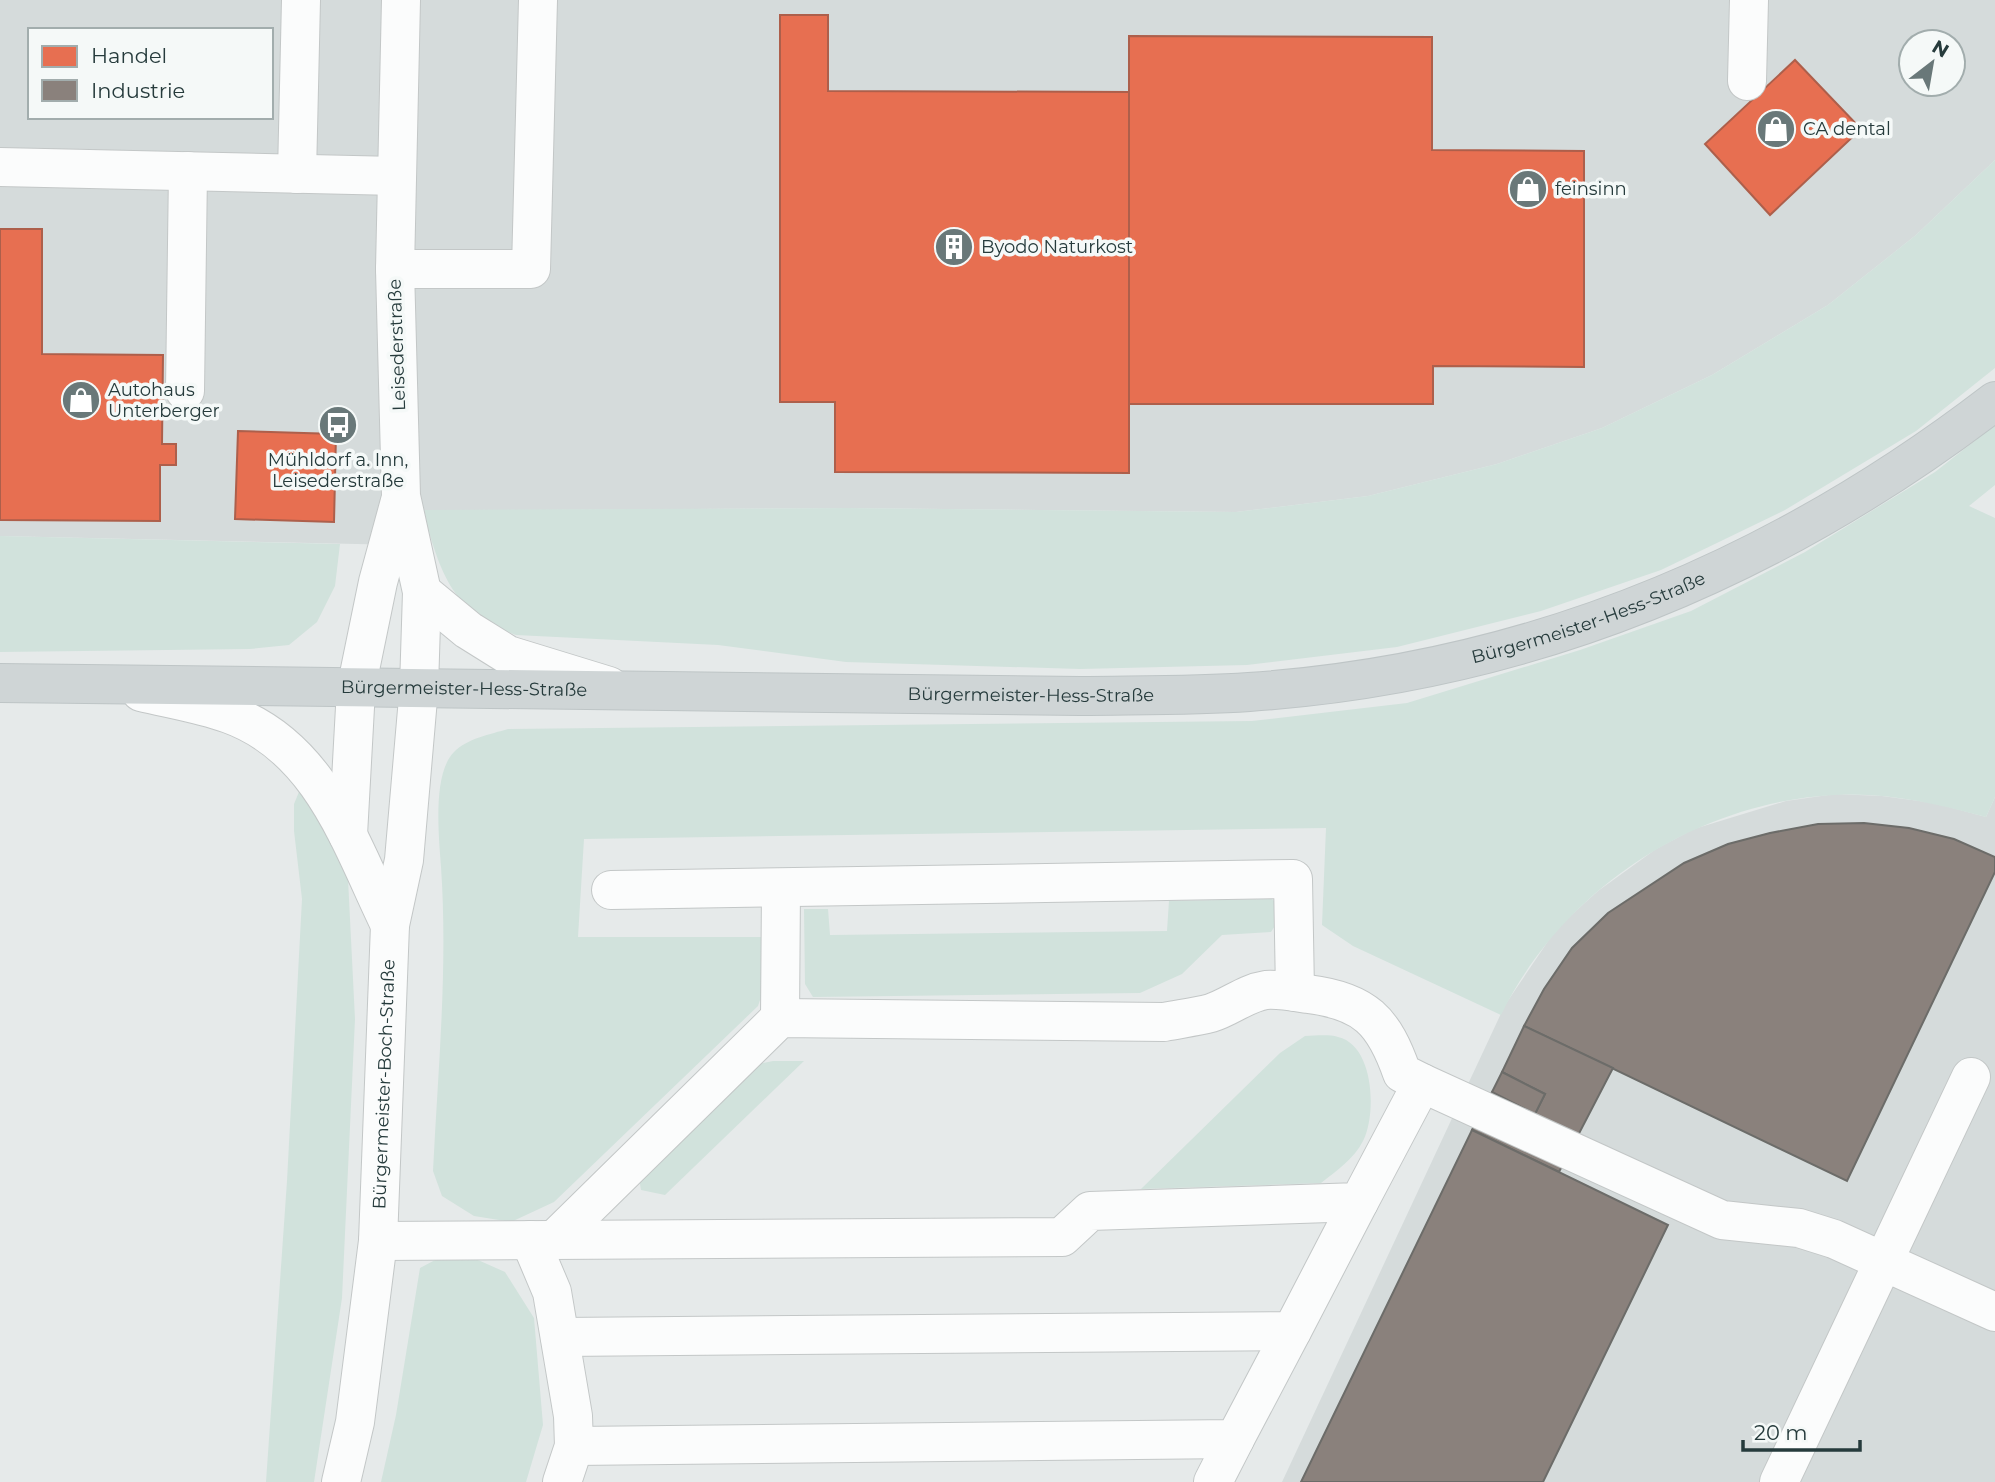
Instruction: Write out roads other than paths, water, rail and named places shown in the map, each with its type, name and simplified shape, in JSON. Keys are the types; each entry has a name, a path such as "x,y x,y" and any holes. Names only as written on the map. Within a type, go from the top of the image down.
{"main road":[{"name":"Bürgermeister-Hess-Straße","path":"0,683 846,695 1174,695 1249,692 1329,683 1460,659 1549,637 1698,582 1766,550 1908,465 1995,401"}],"street":[{"path":"297,174 301,0"},
{"name":"Leisederstraße","path":"401,0 395,269 401,496 422,592 419,687"},
{"path":"395,269 531,269 538,0"},
{"path":"1747,81 1749,0"},
{"path":"0,167 397,176"},
{"path":"185,391 188,171"},
{"path":"348,837 356,689 377,582 401,496"},
{"path":"422,592 468,630 508,655 624,691"},
{"path":"114,685 230,714 277,739 302,762 326,794 390,925"},
{"name":"Bürgermeister-Boch-Straße","path":"341,1482 355,1422 378,1241 390,925 404,860 419,687"},
{"path":"611,890 1293,879 1295,992"},
{"path":"780,1018 781,888"},
{"path":"542,1240 780,1018 1164,1022 1212,1013 1266,990 1336,997 1362,1010 1380,1023 1392,1044 1402,1073 1722,1220 1799,1227 1885,1261 1995,1312"},
{"path":"1779,1482 1971,1077"},
{"path":"1213,1482 1422,1083"},
{"path":"378,1241 1062,1237 1090,1211 1359,1202"},
{"path":"542,1240 573,1416 574,1446 562,1482"},
{"path":"560,1337 1292,1331"},
{"path":"574,1446 1235,1439"}],"place":[{"name":"CA dental","path":"1776,129"},
{"name":"feinsinn","path":"1528,189"},
{"name":"Byodo Naturkost","path":"954,247"},
{"name":"Autohaus Unterberger","path":"81,400"},
{"name":"Mühldorf a. Inn, Leisederstraße","path":"338,425"}]}
